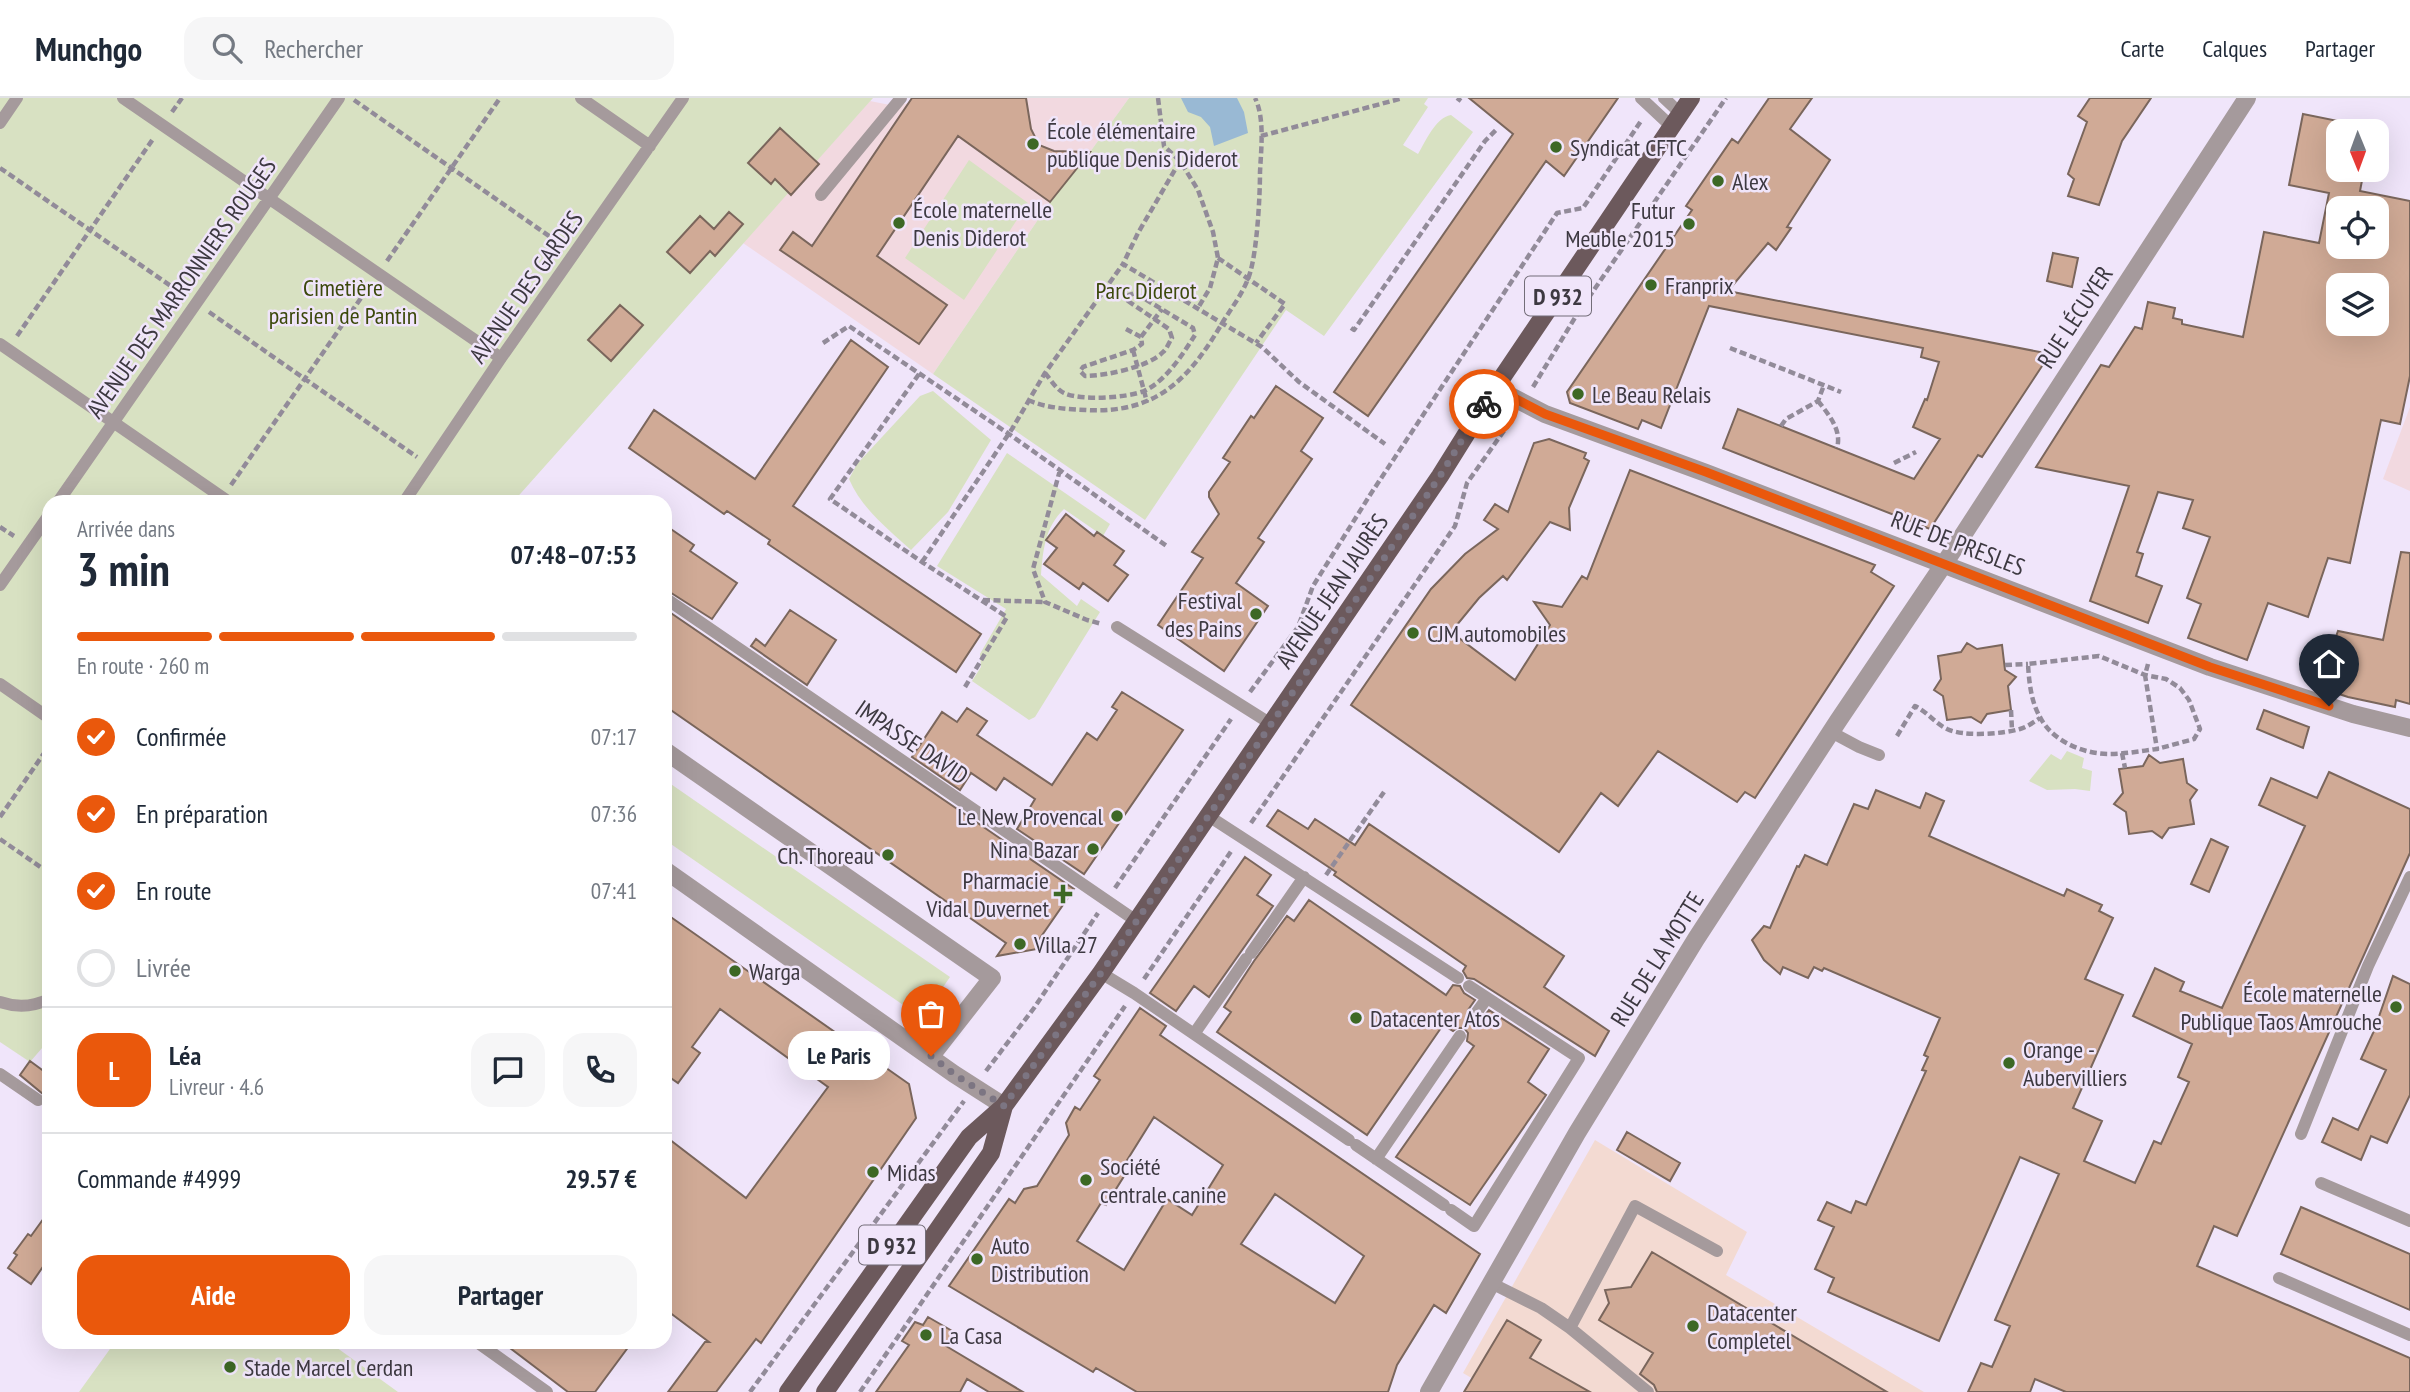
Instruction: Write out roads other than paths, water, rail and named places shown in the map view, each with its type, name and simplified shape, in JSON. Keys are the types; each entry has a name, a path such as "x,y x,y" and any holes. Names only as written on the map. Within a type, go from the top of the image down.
{"main road":[{"name":"AVENUE JEAN JAURÈS","path":"788,1392 969,1137 1004,1106 1101,973 1440,476 1495,388 1691,98"},
{"name":"AVENUE JEAN JAURÈS","path":"825,1392 991,1153 1004,1106"}],"street":[{"name":"RUE LÉCUYER","path":"1944,563 2247,98"},
{"name":"RUE DE PRESLES","path":"1495,388 1545,414 1706,472 2210,667 2353,714 2410,728"},
{"name":"RUE DE LA MOTTE","path":"1431,1391 1577,1133 1654,1007 1831,732 1944,563"},
{"path":"672,756 992,978 931,1056"},
{"path":"672,875 1004,1106"}],"lane":[{"path":"0,123 18,98"},
{"path":"123,98 501,358"},
{"name":"AVENUE DES MARRONNIERS ROUGES","path":"63,495 339,98"},
{"path":"581,98 650,146"},
{"name":"AVENUE DES GARDES","path":"409,495 683,98"},
{"path":"1664,98 1677,120"},
{"path":"821,195 898,102"},
{"path":"1645,102 1677,120"},
{"path":"4,347 219,495"},
{"path":"0,585 42,525"},
{"name":"IMPASSE DAVID","path":"672,603 1135,920"},
{"path":"1117,627 1271,724"},
{"path":"0,684 42,713"},
{"path":"1831,732 1879,755"},
{"path":"1101,973 1474,1226 1578,1058 1208,816"},
{"path":"1194,1034 1304,877"},
{"path":"2301,1134 2368,966 2410,877"},
{"path":"1477,1012 1487,998"},
{"path":"0,1002 26,1006 42,1001"},
{"path":"1376,1158 1460,1036"},
{"path":"0,1074 38,1100"},
{"path":"2321,1183 2410,1221"},
{"path":"1570,1328 1635,1206 1717,1251"},
{"path":"2279,1278 2410,1335"},
{"path":"1491,1283 1541,1308 1570,1328 1648,1392"},
{"path":"487,1349 547,1392"}],"water":[{"path":"1181,98 1237,98 1244,112 1248,133 1214,146 1210,127 1201,117 1188,112"}],"place":[{"name":"École élémentaire publique Denis Diderot","path":"1033,144"},
{"name":"Syndicat CFTC","path":"1556,147"},
{"name":"Alex","path":"1718,181"},
{"name":"École maternelle Denis Diderot","path":"899,223"},
{"name":"Futur Meuble 2015","path":"1689,224"},
{"name":"Franprix","path":"1651,285"},
{"name":"Le Beau Relais","path":"1578,394"},
{"name":"Festival des Pains","path":"1256,614"},
{"name":"CJM automobiles","path":"1413,633"},
{"name":"Le New Provencal","path":"1117,816"},
{"name":"Nina Bazar","path":"1093,849"},
{"name":"Ch. Thoreau","path":"888,855"},
{"name":"Pharmacie Vidal Duvernet","path":"1063,894"},
{"name":"Villa 27","path":"1020,944"},
{"name":"Warga","path":"735,971"},
{"name":"École maternelle Publique Taos Amrouche","path":"2396,1007"},
{"name":"Datacenter Atos","path":"1356,1018"},
{"name":"Le Paris","path":"931,1056"},
{"name":"Orange - Aubervilliers","path":"2009,1063"},
{"name":"Midas","path":"873,1172"},
{"name":"Société centrale canine","path":"1086,1180"},
{"name":"Auto Distribution","path":"977,1259"},
{"name":"Datacenter Completel","path":"1693,1326"},
{"name":"La Casa","path":"926,1335"},
{"name":"Stade Marcel Cerdan","path":"230,1367"}],"park label":[{"name":"Parc Diderot","path":"1146,290"},
{"name":"Cimetière parisien de Pantin","path":"343,301"}]}
